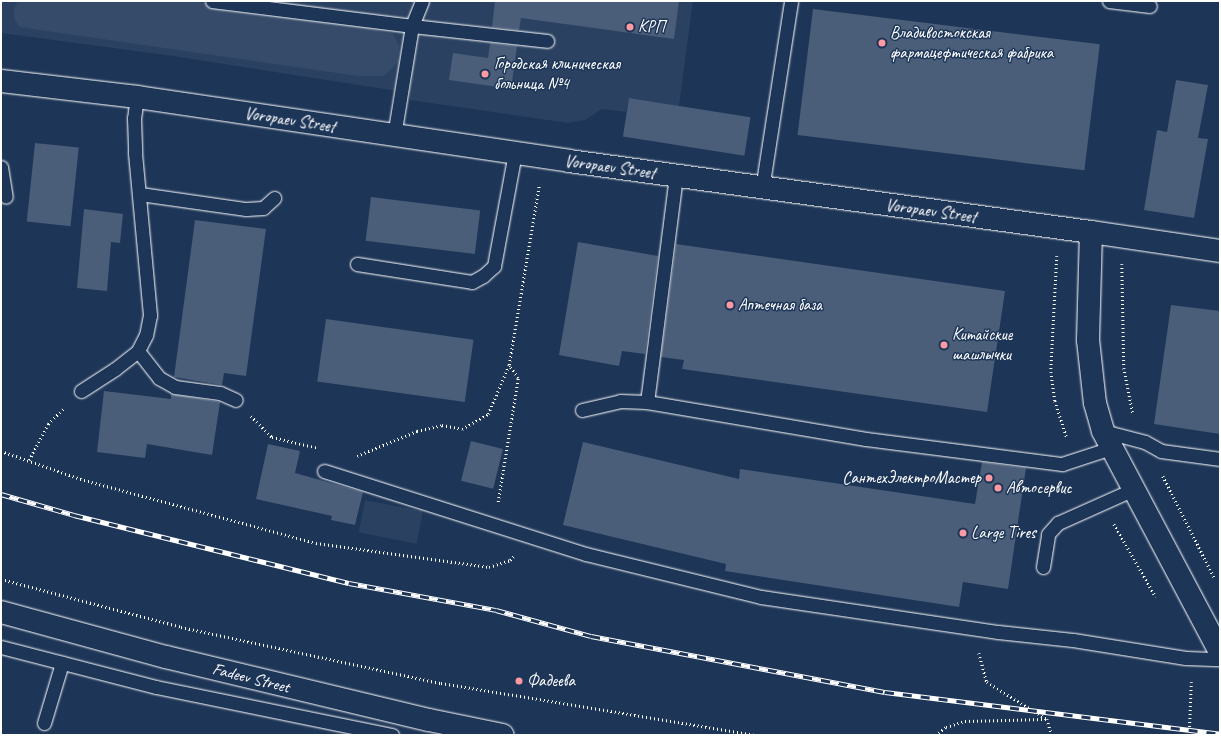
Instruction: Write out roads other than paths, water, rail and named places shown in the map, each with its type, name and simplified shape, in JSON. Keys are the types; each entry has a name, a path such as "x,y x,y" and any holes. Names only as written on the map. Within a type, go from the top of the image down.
{"main road":[{"name":"Voropaev Street","path":"1,81 138,97 394,136 1220,251"},
{"path":"1091,232 1088,340 1095,403 1107,440 1220,652"},
{"name":"Fadeev Street","path":"1,612 166,657 429,720 502,735"}],"lane":[{"path":"212,1 548,41"},
{"path":"394,136 412,26 422,1"},
{"path":"762,188 791,1"},
{"path":"1109,1 1150,6"},
{"path":"81,391 115,369 138,351 146,335 150,315 134,118 138,97"},
{"path":"357,264 472,282 483,276 494,266 515,153"},
{"path":"1,167 6,197"},
{"path":"647,402 676,176"},
{"path":"140,194 246,209 263,208 274,198"},
{"path":"138,351 159,378 175,386 220,393 236,400"},
{"path":"582,410 620,401 647,402 866,439 1062,464 1107,440 1145,442 1161,451 1220,458"},
{"path":"324,471 586,554 761,597 984,629 1073,640 1186,658 1220,659"},
{"path":"1043,567 1048,534 1058,523 1134,489"},
{"path":"1,647 156,687 392,735"},
{"path":"44,723 62,663"}],"railway":[{"path":"1,494 74,515 349,583 496,610 591,636 885,692 1220,734"}],"place":[{"name":"КРП","path":"630,27"},
{"name":"Владивостокская фармацефтическая фабрика","path":"882,43"},
{"name":"Городская клиническая больница №4","path":"485,74"},
{"name":"Аптечная база","path":"730,305"},
{"name":"Китайские шашлычки","path":"944,345"},
{"name":"СантехЭлектроМастер","path":"989,478"},
{"name":"Автосервис","path":"998,488"},
{"name":"Large Tires","path":"963,533"},
{"name":"Фадеева","path":"519,681"}]}
